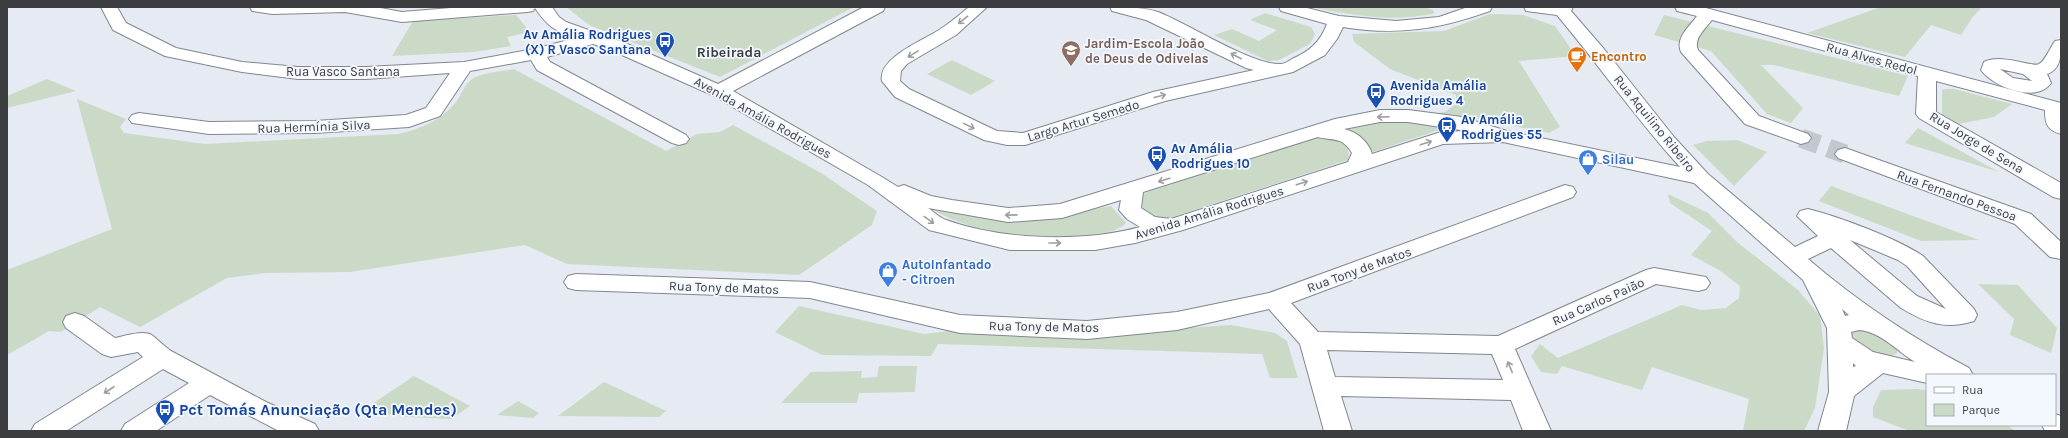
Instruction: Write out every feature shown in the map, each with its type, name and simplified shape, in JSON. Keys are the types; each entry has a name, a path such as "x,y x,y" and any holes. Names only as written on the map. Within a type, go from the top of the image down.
{"street":[{"name":"Rua Vasco Santana","path":"109,7 119,26 171,52 242,67 298,73 366,73 464,67 536,54 594,38"},
{"path":"258,7 272,9 345,7 402,17 527,7"},
{"name":"Avenida Amália Rodrigues","path":"543,7 553,21 560,26 670,68 719,90 875,181 937,226 1010,243 1095,243 1134,236 1175,226 1441,138 1504,136"},
{"path":"719,90 877,7"},
{"name":"Largo Artur Semedo","path":"979,7 946,33 900,62 892,70 890,79 894,86 902,93 977,130 1001,138 1025,139 1160,96 1287,68 1305,61 1322,50 1331,38 1337,21"},
{"name":"Largo Artur Semedo","path":"1118,7 1152,16 1252,64 1265,68 1287,68"},
{"path":"1287,7 1337,21 1374,25 1411,25 1431,23 1484,7"},
{"path":"1532,7 1545,11 1563,8"},
{"name":"Rua Alves Redol","path":"1684,7 2057,108"},
{"name":"Rua Aquilino Ribeiro","path":"1563,8 1667,141 1701,178 1812,275 1882,327 1894,334 1904,343 1958,374"},
{"path":"1708,14 1688,40 1687,45 1690,52 1752,120 1801,138"},
{"path":"2033,72 2046,68 2061,46"},
{"path":"536,54 543,66 679,139"},
{"name":"Rua Hermínia Silva","path":"139,120 208,128 315,127 409,121 433,112 464,67"},
{"name":"Rua Jorge de Sena","path":"1927,73 1926,114 2061,192"},
{"path":"2057,108 2054,124 2061,128"},
{"name":"Avenida Amália Rodrigues","path":"875,181 925,201 952,207 1008,215 1062,211 1133,190 1312,132 1354,120 1380,116 1408,116 1462,123 1504,136 1701,178"},
{"path":"1312,132 1339,133 1351,138 1358,144 1362,153 1356,166"},
{"name":"Rua Fernando Pessoa","path":"1845,154 2023,219 2058,252"},
{"path":"1133,190 1130,210 1142,220 1156,225 1175,226"},
{"name":"Rua Tony de Matos","path":"576,282 810,290 960,324 1087,330 1177,321 1274,300 1565,192"},
{"path":"1808,216 1859,235 1906,255 1915,261 1965,315 1957,318 1942,316 1920,308 1909,302 1834,238 1808,216"},
{"path":"1792,257 1834,238"},
{"name":"Rua Aquilino Ribeiro","path":"1812,275 1839,332 1842,392 1832,431"},
{"name":"Rua Carlos Paião","path":"1312,342 1501,345 1564,315 1654,276 1698,283"},
{"path":"1274,300 1312,342 1338,431"},
{"path":"1882,327 1855,321 1845,323 1839,332 1843,344 1852,352 1885,364 1928,374"},
{"path":"75,322 111,348 144,342 149,350 152,363"},
{"path":"1842,392 1861,374 1885,364 1902,363 1908,358 1909,351 1904,343"},
{"path":"1501,345 1536,431"},
{"path":"152,363 209,383 257,409 305,431"},
{"path":"45,431 152,363"},
{"path":"135,431 209,383"},
{"path":"1325,386 1520,390"}],"green space":[{"path":"566,7 854,7 720,77 589,25"},
{"path":"1310,7 1423,7 1433,10 1435,13 1420,16 1388,18 1341,13"},
{"path":"1881,7 1982,7 1972,18 1961,35 1931,25 1905,57 1807,33"},
{"path":"1265,13 1311,27 1315,34 1310,44 1279,60 1268,61 1214,35 1232,29 1259,41 1277,30 1250,20"},
{"path":"1490,14 1523,15 1555,26 1576,56 1519,61 1560,127 1549,133 1474,118 1373,152 1353,132 1343,128 1445,112 1456,104 1456,95 1390,69 1354,42 1352,34 1444,31"},
{"path":"516,15 530,32 507,37 511,46 474,52 392,56 413,21"},
{"path":"1664,15 1908,76 1899,96 1774,65 1761,65 1803,108 1791,123 1767,114 1711,51 1654,35"},
{"path":"952,60 995,81 971,95 927,74"},
{"path":"514,69 666,151 697,134 720,132 733,125 821,173 877,211 872,225 799,275 567,264 525,245 350,272 266,273 227,278 140,327 100,307 61,332 49,331 7,355 7,270 112,229 77,99 126,119 120,127 124,133 205,144 398,134 430,123 444,114 456,102 467,84 475,77"},
{"path":"47,79 76,91 7,108 7,96"},
{"path":"1954,89 2012,104 1994,117 1953,125 1942,117 1942,90"},
{"path":"1918,128 1999,172 1905,143"},
{"path":"1314,136 1333,138 1344,143 1349,152 1348,160 1170,218 1154,218 1147,215 1136,203 1139,195"},
{"path":"1737,140 1767,152 1734,186 1693,145 1707,141"},
{"path":"1831,186 1979,240 1921,241 1819,201"},
{"path":"1668,194 1708,213 1737,242 1798,290 1820,316 1824,348 1815,408 1804,431 1743,431 1749,399 1652,367 1642,390 1562,366 1557,374 1541,372 1531,356 1540,344 1558,358 1682,305 1701,310 1726,308 1739,298 1740,286 1719,270 1691,255 1712,231 1670,203"},
{"path":"923,205 1037,219 1111,206 1126,223 1112,231 1094,235 1068,237 1022,236 992,231 962,223"},
{"path":"1978,284 2018,285 2057,328 2051,353 2010,335 2014,319"},
{"path":"799,306 924,334 949,331 1053,337 1231,325 1275,333 1287,341 1298,378 1270,378 1262,354 938,344 931,356 822,355 775,332"},
{"path":"1854,329 1870,329 1897,348 1897,353 1892,356 1881,356 1852,343 1849,332"},
{"path":"879,366 917,366 915,392 859,393 857,403 781,403 811,372 862,371 861,378 877,377"},
{"path":"414,376 470,406 451,419 408,417 363,410"},
{"path":"604,382 666,411 659,417 558,416"},
{"path":"1881,390 1926,390 1926,426 2008,426 2015,431 1909,431 1873,417 1873,407"},
{"path":"518,401 539,413 533,418 497,415"}],"tunnel":[{"path":"1801,138 1845,154"}],"place":[{"name":"Av Amália Rodrigues (X) R Vasco Santana","path":"665,58"},
{"name":"Jardim-Escola João de Deus de Odivelas","path":"1071,67"},
{"name":"Encontro","path":"1577,73"},
{"name":"Avenida Amália Rodrigues 4","path":"1376,109"},
{"name":"Av Amália Rodrigues 55","path":"1447,143"},
{"name":"Av Amália Rodrigues 10","path":"1157,172"},
{"name":"Silau","path":"1588,176"},
{"name":"AutoInfantado - Citroen","path":"888,288"},
{"name":"Pct Tomás Anunciação (Qta Mendes)","path":"165,426"}],"district":[{"name":"Ribeirada","path":"729,52"}]}
